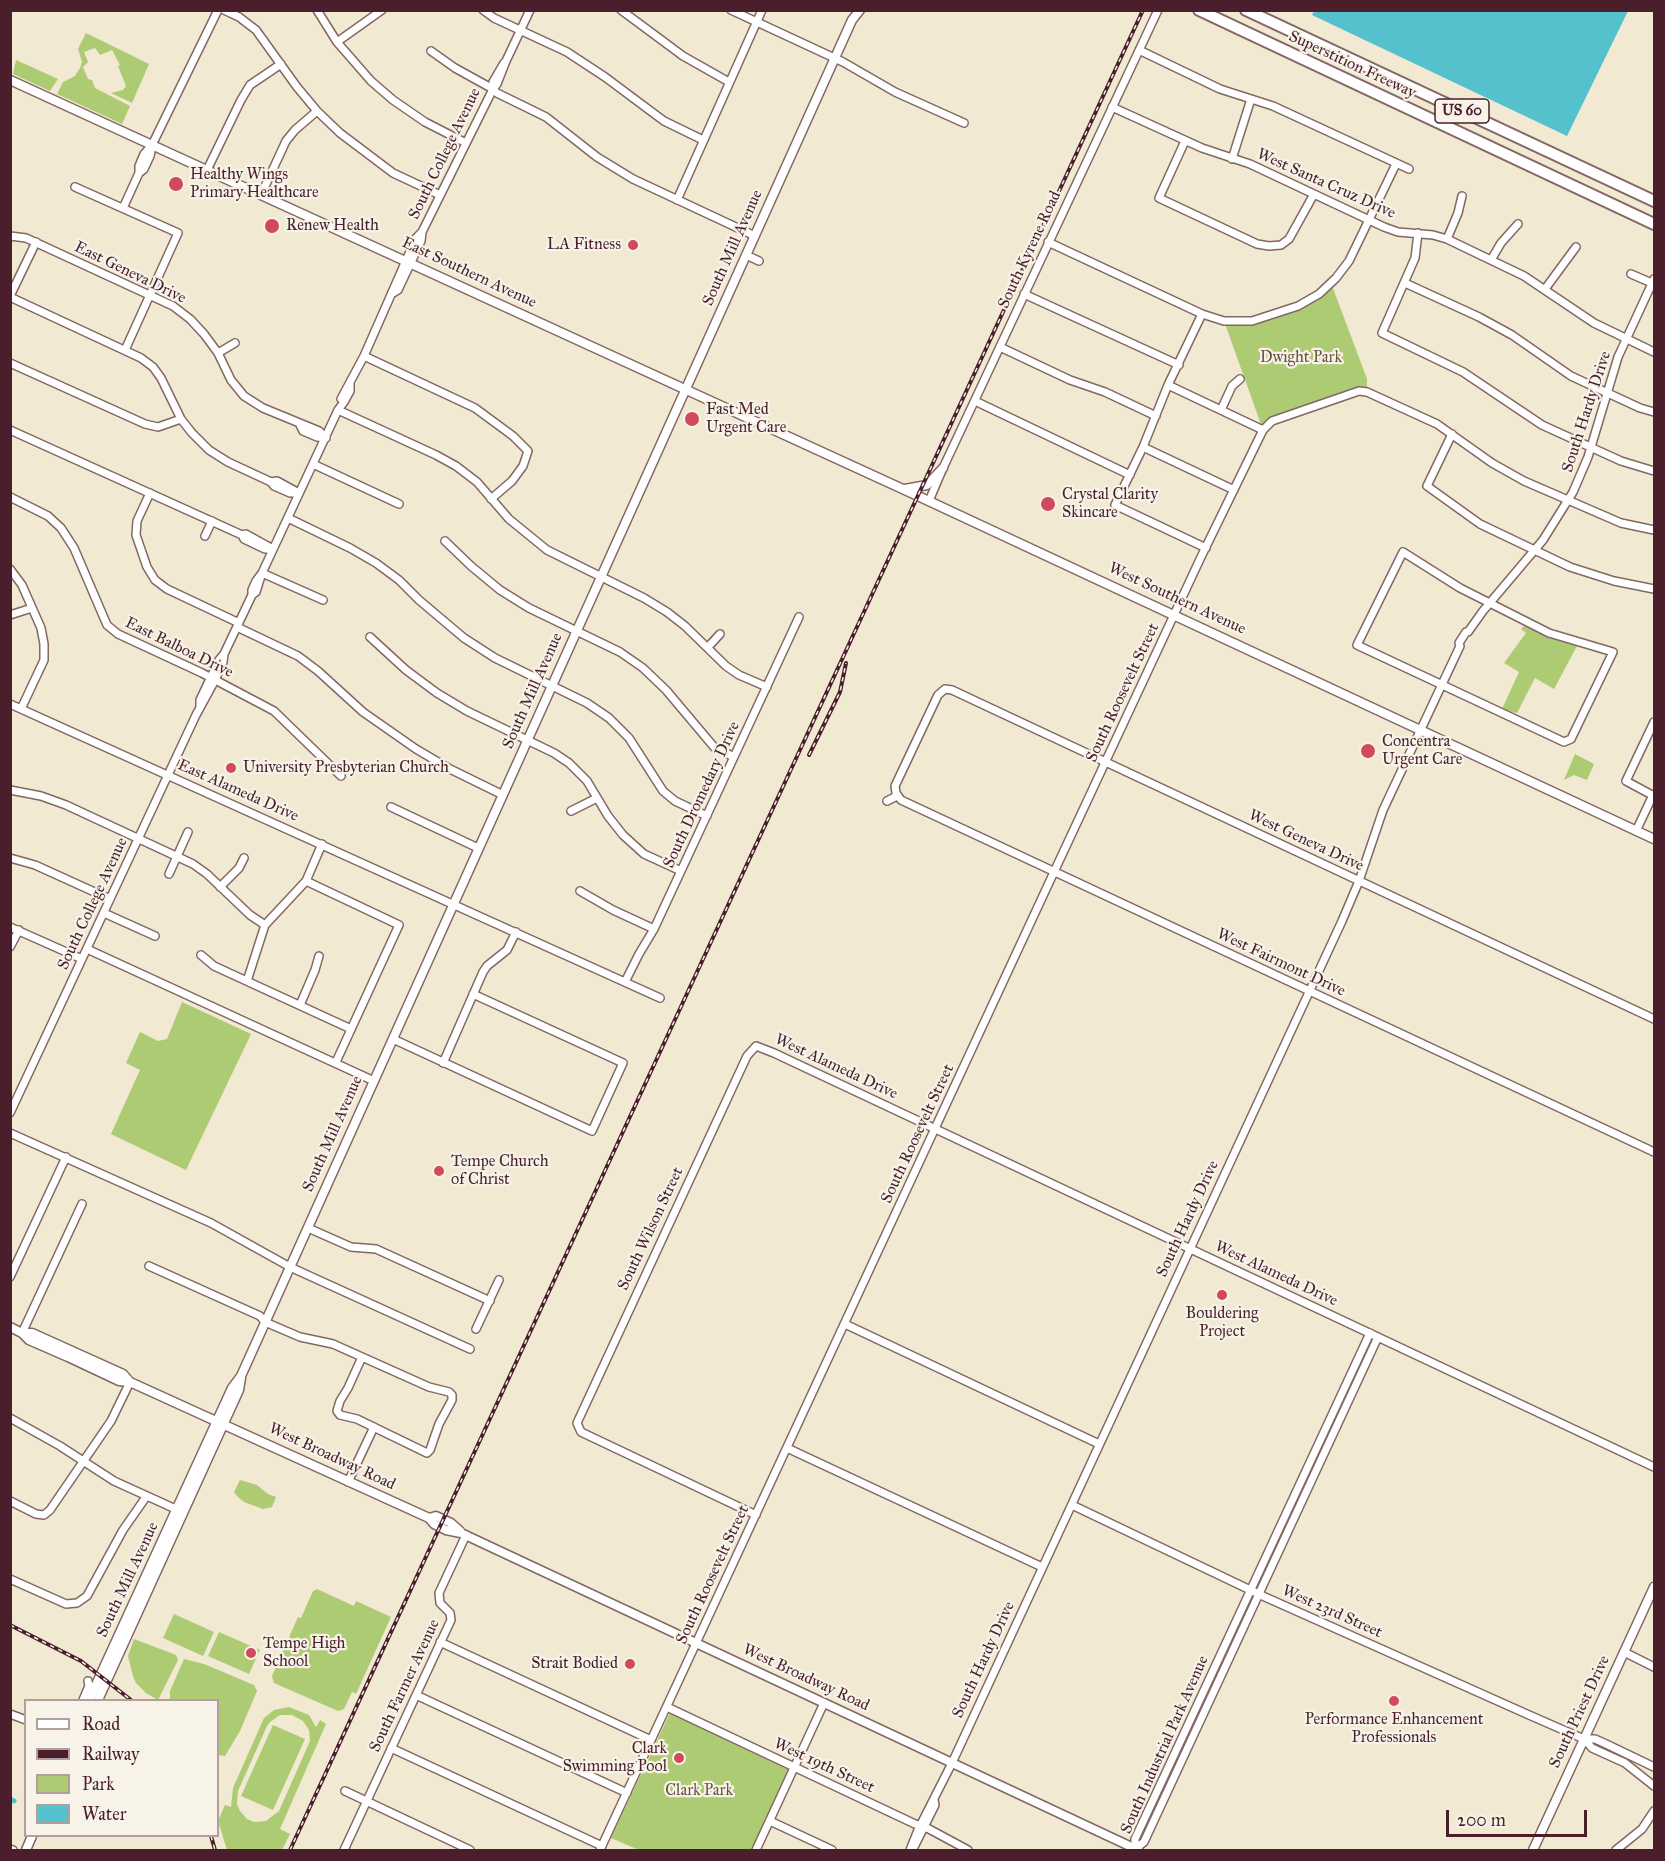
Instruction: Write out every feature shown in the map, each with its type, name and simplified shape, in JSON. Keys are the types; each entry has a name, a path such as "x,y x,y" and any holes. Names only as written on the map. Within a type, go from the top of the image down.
{"highway":[{"name":"Superstition Freeway","path":"1248,10 1654,201"},
{"name":"Superstition Freeway","path":"1200,11 1654,224"},
{"path":"1546,172 1614,197 1654,216"}],"main road":[{"name":"South Mill Avenue","path":"90,1699 220,1423 239,1390 241,1376 265,1322 853,15 860,10"},
{"name":"East Southern Avenue","path":"10,80 686,388"},
{"name":"West Southern Avenue","path":"686,388 1654,839"},
{"path":"905,489 927,485 943,468"},
{"name":"West Broadway Road","path":"10,1328 22,1333 29,1340 119,1381 130,1382 429,1518 440,1527 464,1534 697,1642 1136,1850"},
{"name":"South Mill Avenue","path":"99,1699 220,1423"},
{"name":"South Priest Drive","path":"1533,1851 1654,1587"},
{"path":"26,1851 32,1837"}],"street":[{"path":"123,208 139,173 144,154 152,145 218,10"},
{"path":"224,10 239,17 256,30 317,111 340,134 384,166 440,195"},
{"path":"317,10 337,42 371,81 393,100 425,122 465,143"},
{"path":"337,42 382,10"},
{"path":"483,10 494,18 567,52 664,121 703,140"},
{"name":"South College Avenue","path":"10,1113 200,707 204,703 213,679 223,662 224,654 252,595 256,592 262,573 326,438 345,389 350,384 364,356 393,293 398,290 408,261 421,241 422,232 530,10"},
{"path":"621,10 683,56 729,81"},
{"path":"731,10 835,58 894,92 964,123"},
{"path":"677,200 762,10"},
{"name":"South Kyrene Road","path":"929,501 1157,12"},
{"path":"1138,50 1220,89 1273,106 1409,169"},
{"path":"431,51 497,93 552,121 597,157 624,174 755,236"},
{"path":"207,170 250,85 281,64"},
{"path":"1232,159 1251,99"},
{"name":"West Santa Cruz Drive","path":"1112,107 1185,141 1250,164 1398,232 1433,235 1447,239 1524,276 1594,323 1654,352"},
{"path":"261,195 286,141 317,111"},
{"path":"1185,141 1159,198 1257,244 1281,245 1289,239 1314,194"},
{"path":"1048,242 1202,314 1224,321 1252,321 1298,306 1319,294 1336,278 1349,261 1396,164"},
{"path":"75,187 178,233 125,350"},
{"path":"1447,239 1458,213 1462,196"},
{"path":"1491,260 1500,243 1518,224"},
{"path":"1418,233 1415,258 1382,333 1463,372 1542,425 1621,461 1654,471"},
{"name":"East Geneva Drive","path":"10,236 36,242 173,306 190,319 218,353 231,380 244,396 263,408 300,425 303,431 316,437 326,438"},
{"path":"36,242 10,296 141,358 153,367 161,378 182,419 201,442 220,457 299,493"},
{"path":"1545,289 1576,247"},
{"path":"746,255 759,261"},
{"path":"1631,274 1654,282"},
{"name":"South Hardy Drive","path":"911,1851 930,1803 934,1800 952,1763 1359,881 1383,810 1441,685 1468,632 1489,603 1553,528 1568,501 1581,476 1591,448 1615,366 1654,282"},
{"path":"1405,283 1512,335 1546,361 1571,376 1654,412"},
{"path":"1024,294 1179,365"},
{"path":"1202,314 1115,505 1206,548"},
{"path":"218,353 235,343"},
{"path":"1000,347 1070,380 1105,392 1156,416"},
{"path":"364,356 475,408 513,436 528,451 523,466 512,481 491,500"},
{"path":"10,363 146,424 158,427 182,419"},
{"path":"1221,410 1232,386 1240,379"},
{"path":"1168,385 1263,430 1272,421 1359,391 1376,395 1437,424 1492,463 1524,481 1621,523 1654,530"},
{"path":"975,401 1130,475"},
{"path":"338,410 456,466 477,482 509,519 547,550 667,612 733,670 767,687"},
{"path":"10,430 242,535 244,539 264,549 273,549"},
{"name":"South Roosevelt Street","path":"601,1848 1054,872 1263,430"},
{"path":"1452,434 1427,486 1480,524 1570,567 1614,581 1654,589"},
{"path":"1143,447 1234,490"},
{"path":"313,465 399,504"},
{"path":"150,493 137,521 136,534 147,567 155,580 167,589 298,656 363,712 416,750 503,795"},
{"name":"East Balboa Drive","path":"10,497 64,525 107,625 118,634 251,697 274,711 340,776"},
{"path":"288,518 376,563 399,580 464,638 495,658 587,703 609,718 630,738 663,791 675,801 706,816"},
{"path":"205,537 212,521"},
{"path":"445,541 500,590 529,608 620,652 643,668 666,690 714,747 734,757"},
{"path":"1403,552 1489,603 1549,633 1613,652 1571,740 1564,742 1357,645 1403,552"},
{"path":"10,569 22,585 32,608 40,628 44,654 21,709"},
{"path":"262,573 323,600"},
{"path":"10,615 32,608"},
{"name":"South Dromedary Drive","path":"625,982 654,928 799,617"},
{"path":"708,647 720,634"},
{"path":"370,637 406,670 437,693 467,711 554,753 569,763 587,781 623,835 644,854 681,871"},
{"name":"West Geneva Drive","path":"896,795 896,785 940,693 945,689 955,691 1654,1019"},
{"name":"East Alameda Drive","path":"10,704 453,904"},
{"path":"1636,831 1654,795 1626,781 1654,722"},
{"path":"10,790 41,796 66,805 193,864 250,915 265,925"},
{"path":"887,801 896,795"},
{"name":"West Fairmont Drive","path":"896,795 1054,872 1654,1152"},
{"path":"571,812 597,798"},
{"path":"391,807 478,849"},
{"path":"169,874 188,832"},
{"path":"246,981 265,925 306,881 322,844"},
{"path":"10,858 35,865 110,899"},
{"path":"220,887 239,868 244,858"},
{"path":"306,881 399,925 336,1062"},
{"path":"580,891 613,910 654,928"},
{"path":"453,904 660,998"},
{"path":"104,913 154,936"},
{"path":"10,927 82,959"},
{"path":"10,947 19,930"},
{"path":"443,1063 487,966 507,950 516,932"},
{"path":"87,949 374,1081"},
{"path":"201,954 214,966 351,1029"},
{"path":"300,1005 319,956"},
{"path":"393,1039 592,1131 623,1063 473,994"},
{"name":"West Alameda Drive","path":"756,1046 763,1047 1654,1467"},
{"name":"South Wilson Street","path":"756,1046 747,1056 578,1420 581,1432 756,1515"},
{"path":"10,1133 212,1223 290,1267 470,1350"},
{"path":"10,1276 66,1158"},
{"path":"22,1333 82,1204"},
{"path":"308,1228 351,1247 376,1249 489,1301"},
{"path":"149,1266 260,1316 265,1322 300,1337 333,1344 452,1395 450,1405 427,1453 374,1426 337,1411 362,1357"},
{"path":"476,1329 499,1280"},
{"path":"845,1324 1099,1444"},
{"name":"South Industrial Park Avenue","path":"1136,1850 1135,1839 1370,1333"},
{"name":"South Industrial Park Avenue","path":"1136,1850 1144,1842 1378,1336"},
{"path":"10,1501 36,1514 44,1515 50,1510 111,1421 130,1382"},
{"path":"10,1418 114,1481 178,1511"},
{"path":"348,1482 374,1426"},
{"path":"787,1448 1042,1567"},
{"path":"10,1579 66,1604 77,1603 87,1596 123,1530 146,1497"},
{"name":"West 23rd Street","path":"1071,1505 1259,1594 1584,1739"},
{"name":"South Farmer Avenue","path":"344,1851 451,1616 449,1610 440,1603 439,1593 464,1534"},
{"path":"440,1642 651,1740"},
{"path":"1624,1652 1654,1667"},
{"path":"84,1699 89,1686 88,1681"},
{"path":"416,1695 627,1793"},
{"path":"756,1851 824,1703"},
{"name":"West 19th Street","path":"667,1707 950,1838 968,1851"},
{"path":"1584,1739 1595,1739 1654,1767"},
{"path":"1584,1739 1592,1748 1625,1763 1654,1786"},
{"path":"391,1748 601,1848"},
{"path":"345,1791 470,1851"},
{"path":"1616,1851 1642,1829 1654,1811"},
{"path":"770,1821 832,1851"}],"green space":[{"path":"86,33 149,64 132,103 111,93 123,90 126,86 118,66 120,65 112,50 100,55 95,48 84,52 88,62 83,67 95,88 130,106 122,124 57,94 63,82 75,76 80,68 82,62 78,49"},
{"path":"16,60 58,79 50,91 13,74"},
{"name":"Dwight Park","path":"1331,283 1367,379 1367,392 1272,421 1263,430 1224,321 1252,321 1298,306"},
{"path":"1524,626 1549,638 1577,646 1554,689 1535,678 1517,713 1502,709 1519,672 1504,663 1526,633 1521,629"},
{"path":"1575,754 1594,764 1587,780 1574,775 1564,780"},
{"path":"182,1002 251,1034 186,1170 111,1134 140,1070 126,1063 140,1032 158,1041 167,1039"},
{"path":"240,1480 257,1485 276,1497 272,1507 263,1509 244,1502 238,1497 234,1492"},
{"path":"317,1589 354,1606 356,1601 391,1617 356,1694 352,1692 344,1709 338,1711 274,1683 272,1676 298,1617 301,1618 313,1591"},
{"path":"174,1614 214,1632 203,1656 163,1638"},
{"path":"219,1632 260,1650 249,1674 208,1656"},
{"path":"134,1639 176,1655 178,1660 158,1699 146,1693 136,1683 128,1656"},
{"path":"184,1659 204,1664 254,1685 257,1691 240,1731 225,1756 219,1755 219,1699 170,1699 170,1691"},
{"path":"289,1707 309,1715 316,1727 320,1720 326,1724 280,1829 290,1834 282,1850 227,1850 219,1819 225,1805 231,1807 233,1788 264,1718 274,1710","holes":["280,1715 292,1715 303,1721 309,1730 310,1741 279,1811 266,1821 254,1822 247,1819 237,1804 238,1791 267,1726"]},
{"name":"Clark Park","path":"670,1713 789,1770 752,1850 639,1850 611,1838"},
{"path":"273,1725 305,1739 273,1810 241,1796"}],"water":[{"path":"1314,10 1628,11 1567,136 1312,15"}],"waterway":[{"path":"10,1799 14,1801"}],"railway":[{"path":"290,1850 1143,10"},
{"path":"809,755 840,692 846,663"},
{"path":"10,1625 81,1661 130,1699"},
{"path":"211,1837 215,1850"}],"place":[{"name":"Healthy Wings Primary Healthcare","path":"176,184"},
{"name":"Renew Health","path":"272,226"},
{"name":"LA Fitness","path":"633,245"},
{"name":"Fast Med Urgent Care","path":"692,419"},
{"name":"Crystal Clarity Skincare","path":"1048,504"},
{"name":"Concentra Urgent Care","path":"1368,751"},
{"name":"University Presbyterian Church","path":"231,768"},
{"name":"Tempe Church of Christ","path":"439,1171"},
{"name":"Bouldering Project","path":"1222,1295"},
{"name":"Tempe High School","path":"251,1653"},
{"name":"Strait Bodied","path":"630,1664"},
{"name":"Performance Enhancement Professionals","path":"1394,1701"},
{"name":"Clark Swimming Pool","path":"679,1758"}]}
